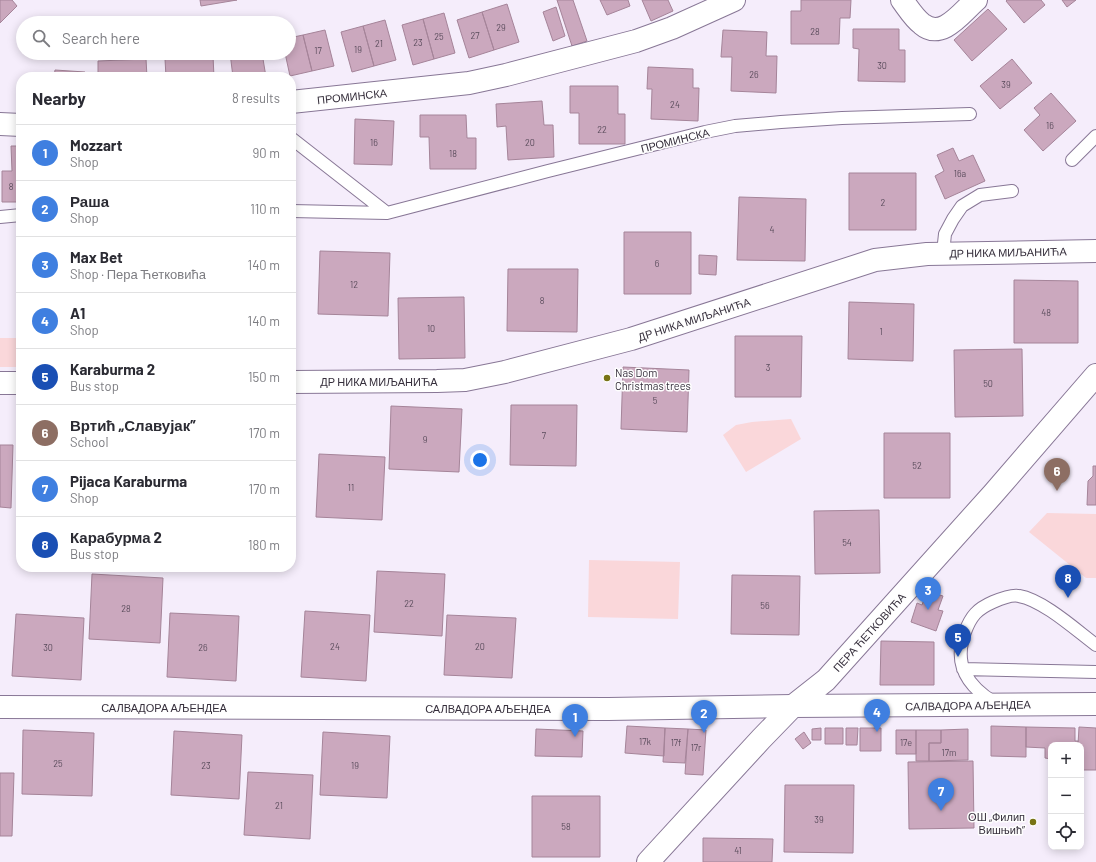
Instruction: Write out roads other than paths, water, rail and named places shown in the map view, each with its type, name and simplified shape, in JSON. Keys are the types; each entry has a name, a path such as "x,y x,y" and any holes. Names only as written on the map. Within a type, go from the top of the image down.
{"street":[{"name":"ПРОМИНСКА","path":"296,101 469,83 506,76 636,41 672,28 734,0"},
{"path":"902,0 922,25 929,28 939,29 947,26 976,0"},
{"path":"0,124 16,125"},
{"name":"ДР НИКА МИЉАНИЋА","path":"296,382 465,380 505,372 631,339 875,260 901,256 943,253 1096,251"},
{"name":"ПЕРА ЋЕТКОВИЋА","path":"648,862 793,706 826,680 993,494 1096,375"},
{"path":"0,383 16,383"},
{"name":"САЛВАДОРА АЉЕНДЕА","path":"0,707 616,709 1096,704"}],"lane":[{"name":"ПРОМИНСКА","path":"296,211 387,213 548,171 735,126 842,118 970,114"},
{"path":"1072,160 1096,136"},
{"path":"296,142 387,213"},
{"path":"943,253 945,234 962,206 980,195 1012,191"},
{"path":"0,217 16,215"},
{"path":"998,704 982,695 973,686 963,668 960,647 969,621 981,607 999,599 1018,595 1039,603 1096,645"},
{"path":"963,668 1096,672"}],"place":[{"name":"Nas Dom Christmas trees","path":"607,378"},
{"name":"Вртић „Славујак”","path":"1057,491"},
{"name":"Карабурма 2","path":"1068,598"},
{"name":"Max Bet","path":"928,610"},
{"name":"Karaburma 2","path":"958,657"},
{"name":"A1","path":"877,732"},
{"name":"Раша","path":"704,733"},
{"name":"Mozzart","path":"575,737"},
{"name":"Pijaca Karaburma","path":"941,811"},
{"name":"ОШ „Филип Вишњић”","path":"1033,822"}]}
